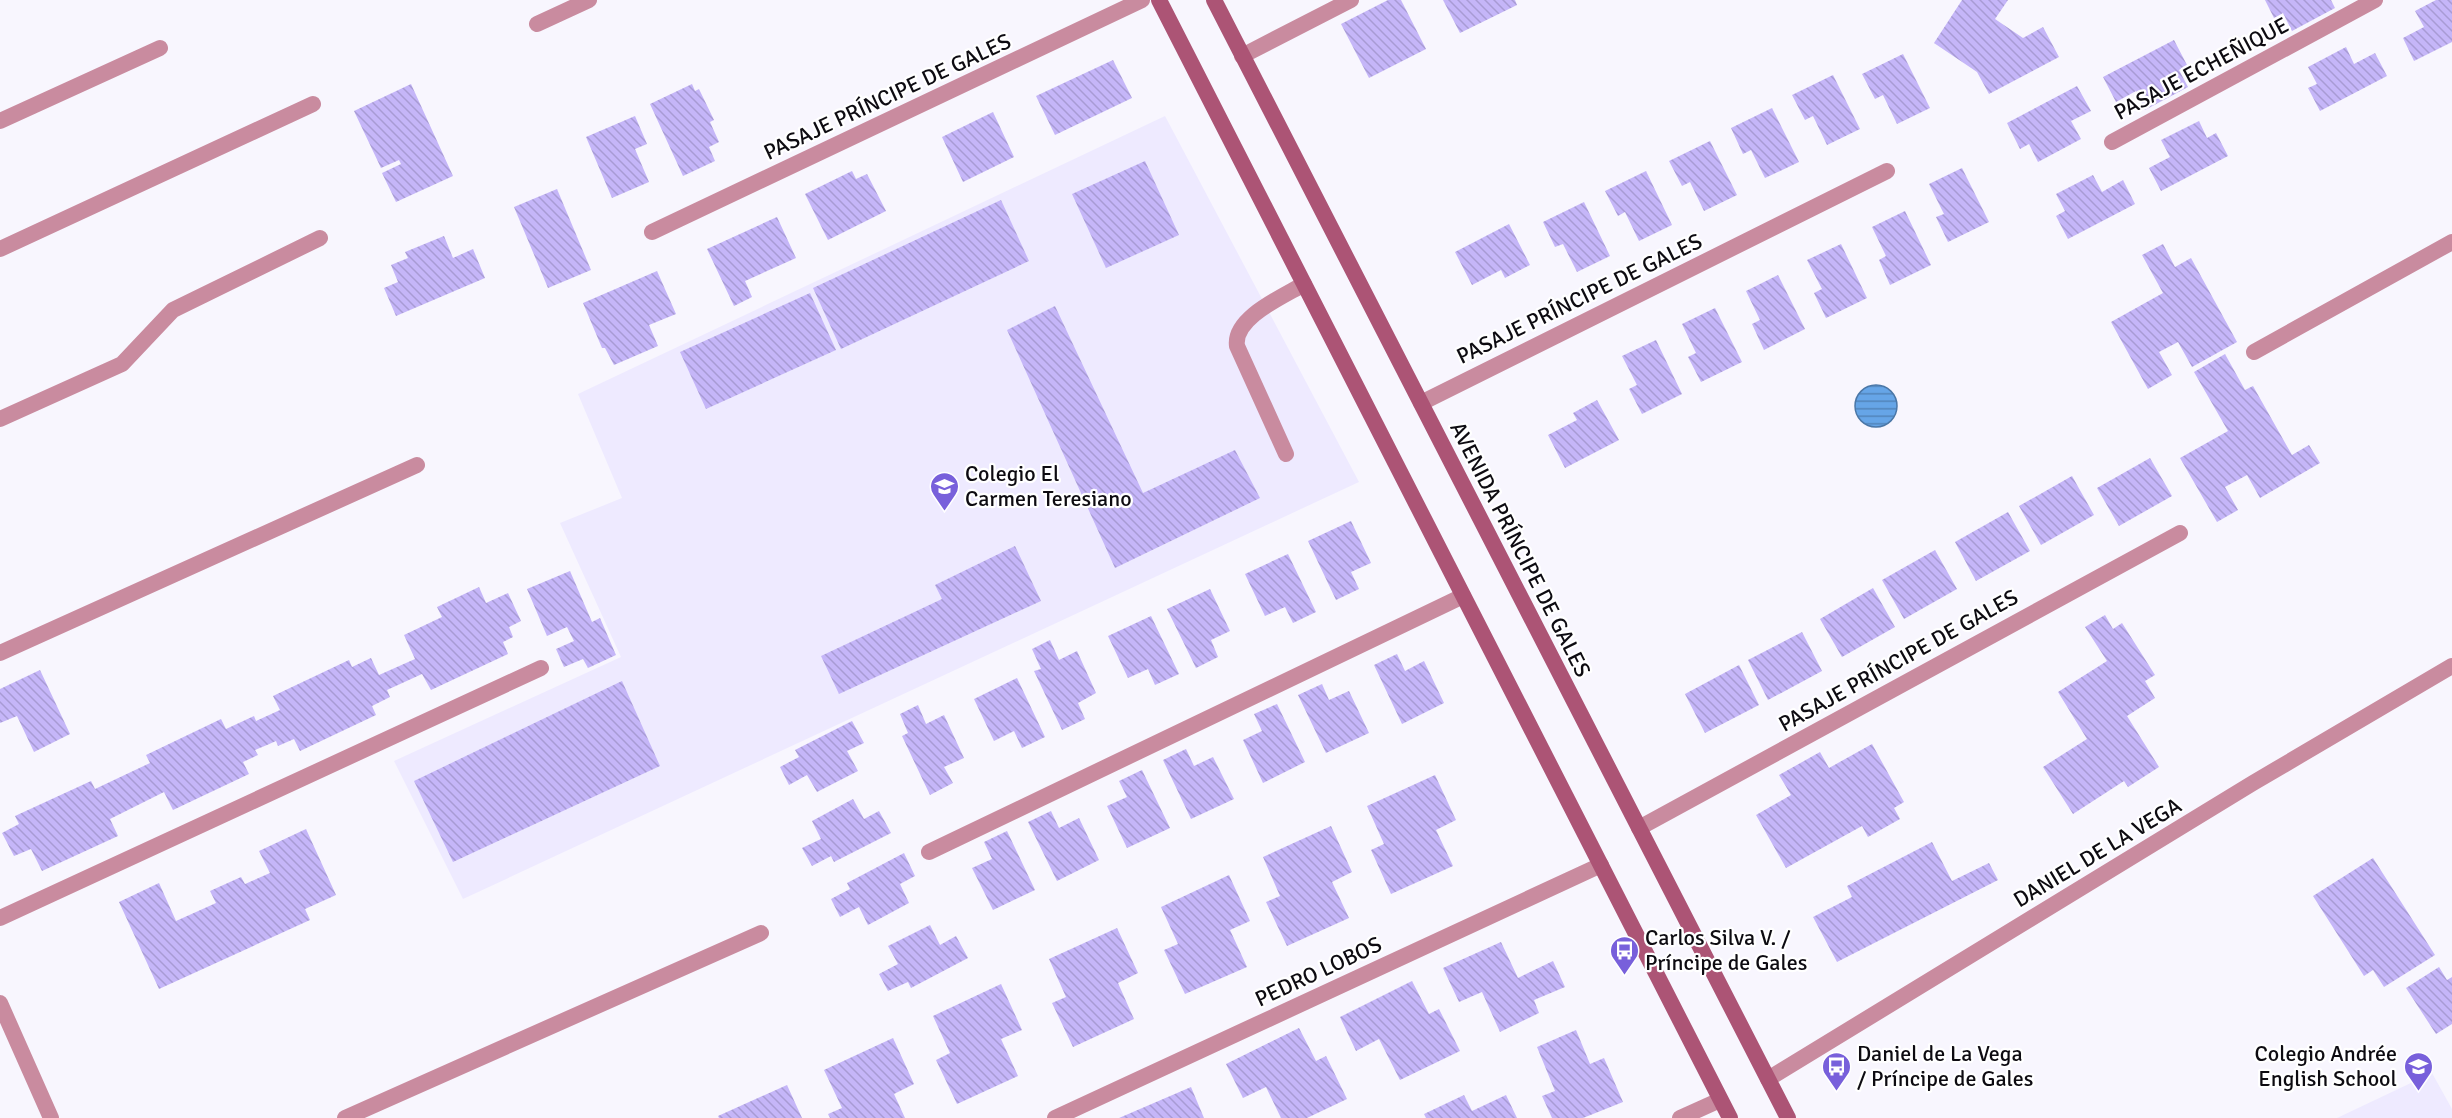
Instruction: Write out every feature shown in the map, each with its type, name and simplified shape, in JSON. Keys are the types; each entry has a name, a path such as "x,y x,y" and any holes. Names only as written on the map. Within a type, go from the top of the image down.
{"main road":[{"path":"1159,0 1730,1118"},
{"name":"AVENIDA PRÍNCIPE DE GALES","path":"1214,0 1788,1118"}],"street":[{"path":"537,24 589,0"},
{"name":"PASAJE PRÍNCIPE DE GALES","path":"652,232 1142,0"},
{"path":"1242,56 1351,0"},
{"name":"PASAJE ECHEÑIQUE","path":"2112,142 2375,0"},
{"path":"0,121 160,48"},
{"path":"0,249 313,104"},
{"name":"PASAJE PRÍNCIPE DE GALES","path":"1421,403 1887,171"},
{"path":"0,419 122,364 173,310 320,238"},
{"path":"2254,352 2452,242"},
{"path":"1286,454 1237,346 1236,339 1238,331 1248,320 1304,284"},
{"path":"0,653 417,465"},
{"name":"PASAJE PRÍNCIPE DE GALES","path":"1639,828 2180,533"},
{"path":"930,852 1463,596"},
{"name":"DANIEL DE LA VEGA","path":"1768,1079 2253,783 2452,666"},
{"path":"0,918 542,668"},
{"name":"PEDRO LOBOS","path":"1055,1118 1601,865"},
{"path":"345,1118 761,933"},
{"path":"0,1003 51,1118"},
{"path":"1680,1118 1720,1100"}],"shaded area":[{"name":"Colegio El Carmen Teresiano","path":"1165,116 1359,482 463,899 394,761 621,657 560,523 622,498 578,394"},
{"name":"Colegio Andrée English School","path":"2432,1073 2452,1109 2452,1118 2337,1118"}],"water":[{"path":"1876,385 1884,386 1891,391 1896,398 1896,414 1891,421 1884,426 1876,427 1868,426 1861,421 1856,414 1855,406 1856,398 1861,391 1868,386"}],"building":[{"path":"1388,0 1401,0 1426,49 1369,78 1341,24"},
{"path":"1443,0 1515,0 1517,5 1460,33"},
{"path":"1962,0 2008,0 1995,19 2023,38 2043,27 2059,57 1989,94 1977,72 1934,43"},
{"path":"2265,0 2331,0 2335,8 2292,31 2283,13 2274,18"},
{"path":"2436,0 2452,0 2452,42 2414,61 2403,38 2424,27 2415,11"},
{"path":"2174,40 2187,65 2179,70 2188,87 2145,110 2136,91 2116,102 2103,77"},
{"path":"2346,47 2354,64 2375,53 2387,76 2320,111 2308,88 2317,84 2308,67"},
{"path":"1903,54 1930,108 1897,124 1883,95 1875,99 1862,74"},
{"path":"1113,60 1132,98 1055,135 1036,96"},
{"path":"1833,75 1860,129 1827,145 1813,116 1805,120 1792,95"},
{"path":"411,84 453,176 396,202 382,173 401,164 399,160 381,168 354,111"},
{"path":"692,84 695,91 699,89 714,120 710,122 719,142 709,147 715,161 683,176 650,104"},
{"path":"2077,86 2091,111 2071,121 2081,139 2038,162 2029,144 2020,149 2007,123"},
{"path":"1772,108 1799,162 1765,178 1751,150 1743,154 1731,128"},
{"path":"993,112 1014,157 963,182 942,137"},
{"path":"635,116 647,144 635,149 649,182 612,198 586,137"},
{"path":"2199,121 2207,138 2216,133 2228,156 2161,191 2149,168 2170,157 2161,140"},
{"path":"1710,141 1737,195 1704,211 1690,182 1682,186 1669,161"},
{"path":"1145,161 1179,235 1106,268 1072,194"},
{"path":"1962,168 1989,222 1948,242 1936,217 1944,214 1929,184"},
{"path":"852,171 856,179 867,174 886,211 828,240 805,194"},
{"path":"1646,171 1672,225 1639,241 1625,212 1618,216 1605,191"},
{"path":"2093,175 2102,192 2123,180 2135,204 2068,239 2056,216 2065,211 2056,194"},
{"path":"557,189 591,270 548,288 514,207"},
{"path":"1001,200 1029,261 841,349 813,288"},
{"path":"1584,202 1610,256 1577,272 1563,244 1555,247 1543,222"},
{"path":"1905,211 1931,265 1890,285 1879,260 1886,256 1872,227"},
{"path":"777,217 796,258 745,281 752,297 734,306 707,249"},
{"path":"1509,224 1530,265 1505,278 1501,270 1472,285 1455,252"},
{"path":"444,236 453,258 473,249 485,278 396,316 384,288 398,282 391,265 408,258 405,252"},
{"path":"1841,244 1867,298 1826,318 1814,293 1822,289 1807,260"},
{"path":"2163,244 2175,267 2191,258 2237,342 2192,367 2178,342 2159,352 2172,375 2148,389 2111,322 2163,293 2142,255"},
{"path":"657,271 676,314 649,325 658,346 614,365 605,348 602,348 583,303"},
{"path":"1778,275 1805,329 1764,350 1752,324 1760,320 1746,291"},
{"path":"810,293 836,350 706,409 680,352"},
{"path":"1055,306 1143,493 1235,450 1260,498 1115,568 1007,330"},
{"path":"1715,308 1742,362 1701,382 1688,357 1696,353 1682,324"},
{"path":"1656,340 1682,394 1642,414 1629,389 1637,385 1622,356"},
{"path":"2225,354 2245,390 2253,386 2292,455 2309,445 2320,463 2260,498 2247,475 2225,487 2238,510 2217,522 2180,458 2228,431 2194,372"},
{"path":"1597,400 1619,440 1565,468 1548,435 1577,420 1573,413"},
{"path":"2150,458 2172,496 2119,526 2097,488"},
{"path":"2072,476 2094,515 2041,545 2019,506"},
{"path":"2008,512 2030,551 1976,581 1955,542"},
{"path":"1351,521 1371,563 1351,572 1359,589 1336,600 1308,541"},
{"path":"1015,546 1041,601 839,694 821,656 942,599 935,585"},
{"path":"1935,550 1957,589 1904,619 1882,580"},
{"path":"1288,554 1316,612 1293,623 1285,607 1265,616 1245,574"},
{"path":"570,571 592,622 600,618 616,655 588,668 583,659 564,667 556,649 574,641 567,627 547,636 527,589"},
{"path":"479,587 486,603 508,593 521,621 509,627 513,637 503,642 508,654 431,690 422,674 387,690 390,697 372,706 376,715 300,751 294,739 278,746 276,741 255,750 258,755 243,762 249,774 173,810 164,792 110,819 118,836 42,871 31,849 14,856 2,833 19,824 15,816 91,781 95,789 150,763 146,755 221,719 226,729 254,716 256,721 280,710 273,696 349,660 352,667 371,658 379,675 415,659 404,635 442,617 437,607"},
{"path":"1873,588 1895,627 1842,657 1820,619"},
{"path":"1210,589 1230,631 1211,640 1218,657 1196,668 1167,609"},
{"path":"2105,615 2113,629 2122,623 2155,675 2145,681 2155,698 2127,716 2159,767 2128,787 2124,781 2073,814 2043,767 2087,739 2058,692 2107,661 2085,627"},
{"path":"1151,616 1179,674 1155,685 1148,669 1128,678 1108,636"},
{"path":"1802,632 1822,671 1768,700 1748,660"},
{"path":"1050,640 1059,660 1077,651 1096,693 1078,703 1085,719 1062,730 1034,671 1041,669 1032,649"},
{"path":"1397,654 1405,671 1424,661 1444,703 1402,724 1374,665"},
{"path":"1739,665 1759,705 1705,733 1685,694"},
{"path":"40,670 70,734 34,752 17,716 0,723 0,689"},
{"path":"1017,678 1045,737 1022,748 1014,731 994,741 974,699"},
{"path":"622,681 660,766 453,862 414,781"},
{"path":"1322,684 1329,700 1349,691 1369,733 1326,753 1298,695"},
{"path":"1277,704 1305,762 1263,783 1243,740 1262,731 1254,714"},
{"path":"918,705 926,724 944,715 964,758 944,767 953,783 930,795 902,736 908,733 900,714"},
{"path":"852,721 864,743 847,751 858,771 817,792 807,775 789,785 780,767 799,757 795,750"},
{"path":"1872,744 1904,802 1894,808 1900,819 1868,837 1862,826 1786,868 1756,815 1791,795 1779,775 1820,752 1829,768"},
{"path":"1186,749 1194,766 1213,757 1234,799 1191,819 1163,760"},
{"path":"1142,770 1170,828 1127,848 1107,806 1127,797 1119,781"},
{"path":"1435,775 1456,820 1436,830 1453,866 1391,894 1371,850 1384,844 1367,806"},
{"path":"853,799 864,819 879,811 891,833 834,862 831,856 812,866 802,848 821,839 812,821"},
{"path":"1051,811 1059,828 1079,818 1099,860 1057,881 1028,822"},
{"path":"1331,826 1352,872 1332,882 1349,918 1287,946 1266,902 1280,896 1263,857"},
{"path":"306,829 336,895 305,909 310,920 159,989 119,902 159,883 176,921 216,903 210,891 241,877 245,884 270,873 259,851"},
{"path":"1007,831 1035,890 993,910 972,868 992,859 984,842"},
{"path":"1932,842 1952,881 1989,863 1998,880 1837,962 1813,917 1852,897 1847,886"},
{"path":"904,853 915,876 900,884 909,903 868,925 859,907 840,917 831,899 850,889 847,883"},
{"path":"2373,858 2435,955 2384,987 2373,970 2364,976 2313,896"},
{"path":"1229,875 1250,921 1230,930 1247,967 1185,994 1164,950 1178,944 1161,907"},
{"path":"930,925 940,945 956,936 968,958 911,988 908,982 888,991 879,974 898,964 888,946"},
{"path":"1117,928 1138,973 1118,983 1134,1019 1073,1047 1052,1003 1066,997 1049,959"},
{"path":"1501,942 1518,978 1553,961 1565,987 1534,1000 1539,1013 1500,1032 1482,992 1459,1002 1443,968"},
{"path":"2439,967 2447,980 2452,977 2452,1024 2436,1034 2406,988"},
{"path":"1412,981 1429,1014 1439,1009 1460,1051 1400,1080 1379,1039 1356,1051 1340,1017"},
{"path":"1001,984 1022,1030 1001,1039 1018,1076 957,1104 936,1060 950,1053 933,1016"},
{"path":"1299,1028 1316,1061 1326,1056 1347,1099 1307,1118 1281,1118 1266,1087 1243,1098 1226,1064"},
{"path":"1576,1030 1590,1064 1604,1058 1623,1102 1583,1118 1552,1118 1542,1096 1555,1091 1537,1047"},
{"path":"893,1038 914,1084 894,1094 905,1118 830,1118 828,1114 842,1108 824,1070"},
{"path":"787,1085 802,1118 719,1118 718,1116"},
{"path":"1191,1087 1204,1118 1119,1118"},
{"path":"1464,1095 1472,1111 1506,1095 1517,1118 1426,1118 1424,1114"}],"place":[{"name":"Colegio El Carmen Teresiano","path":"944,512"},
{"name":"Carlos Silva V. / Príncipe de Gales","path":"1624,976"},
{"name":"Daniel de La Vega / Príncipe de Gales","path":"1836,1092"},
{"name":"Colegio Andrée English School","path":"2418,1092"}]}
